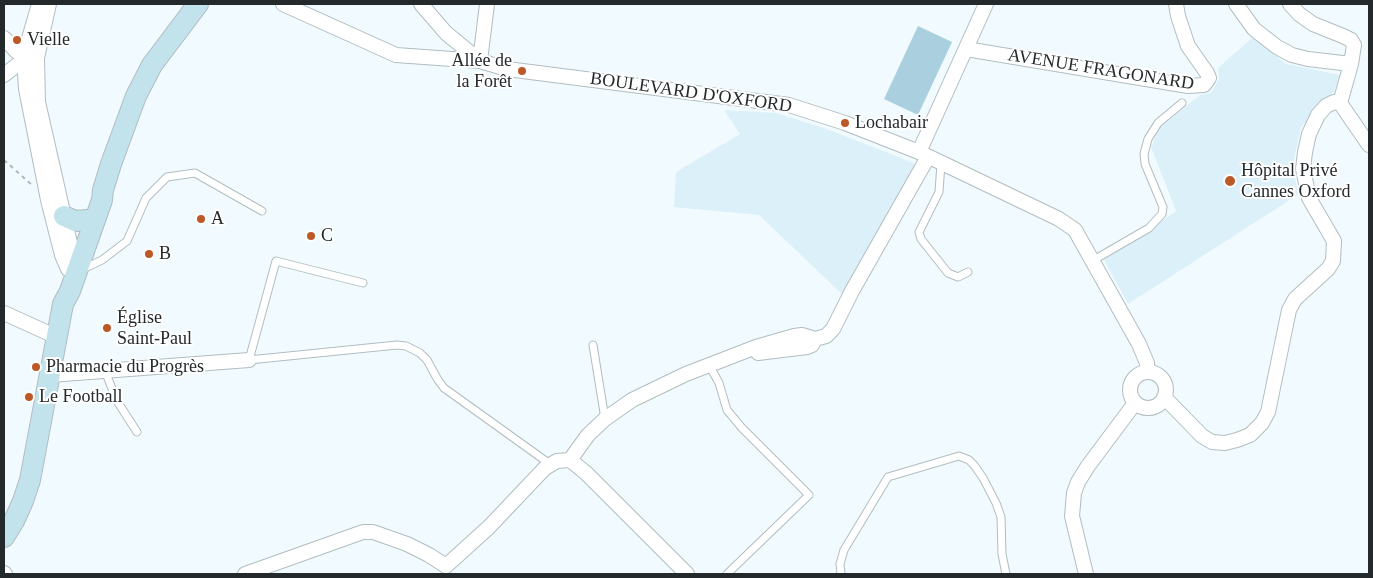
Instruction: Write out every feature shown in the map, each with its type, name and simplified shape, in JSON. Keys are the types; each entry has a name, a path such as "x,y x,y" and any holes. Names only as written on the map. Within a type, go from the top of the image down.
{"street":[{"path":"39,4 30,61 30,114 62,255 78,264"},
{"path":"49,4 30,61 70,243 78,264"},
{"path":"4,537 17,514 30,480 63,304 70,291 102,200 102,190 136,96 152,66 198,4"},
{"name":"BOULEVARD D'OXFORD","path":"284,4 387,52 409,57 480,61 515,70 789,105 845,123 929,157 1067,224 1075,230 1139,344 1147,363 1148,372"},
{"path":"421,4 446,34 480,61"},
{"path":"480,61 487,4"},
{"path":"570,460 588,434 605,419 632,400 660,386 729,357 807,348 815,340 826,336 833,329 852,291 929,157 966,49 986,4"},
{"name":"AVENUE FRAGONARD","path":"966,49 1188,86 1204,85 1209,78 1188,46 1176,4"},
{"path":"1236,4 1254,29 1277,47 1292,55 1308,59 1351,64"},
{"path":"1290,4 1299,14 1314,24 1351,40 1354,50 1340,103"},
{"path":"435,59 442,53 445,47 447,41 446,34"},
{"path":"4,38 16,51 30,61"},
{"path":"4,75 17,65 30,61"},
{"path":"1164,397 1202,436 1212,442 1225,443 1237,440 1250,435 1262,423 1268,412 1289,310 1295,299 1328,269 1333,261 1335,251 1334,240 1309,198 1303,169 1309,134 1318,115 1326,106 1334,102 1340,103 1369,145"},
{"path":"78,264 87,220 96,197 102,190"},
{"path":"64,216 76,221 87,220"},
{"path":"4,313 57,337"},
{"path":"50,375 249,360"},
{"path":"1148,372 1154,373 1163,380 1166,392 1164,397 1157,406 1146,408 1135,402 1130,392 1130,385 1137,375 1148,372"},
{"path":"1086,574 1072,516 1074,493 1088,466 1135,402"},
{"path":"446,566 489,527 550,464 564,459 570,460 592,479 686,574"},
{"path":"245,574 275,570 363,532 373,532 407,544 429,555 458,574"}],"lane":[{"path":"1092,261 1149,228 1162,214 1162,207 1145,164 1144,154 1148,138 1158,123 1182,103"},
{"path":"929,157 939,192 919,232 921,239 940,266 948,273 958,277 968,272"},
{"path":"78,264 102,260 127,241 146,198 167,177 195,173 262,210"},
{"path":"363,283 276,261 249,360 397,345 406,346 420,353 427,360 444,388 550,464"},
{"path":"593,345 605,419"},
{"path":"710,365 720,383 728,410 742,428 809,495 727,574"},
{"path":"105,371 117,401 137,432"},
{"path":"841,574 840,564 844,550 888,477 959,456 974,464 996,502 1001,517 1002,554 1006,574"}],"shaded area":[{"path":"918,26 952,42 918,115 884,99"},
{"name":"Hôpital Privé Cannes Oxford","path":"1253,37 1286,64 1340,75 1334,91 1301,127 1292,168 1299,194 1128,304 1104,260 1176,211 1151,147 1160,127 1200,95 1211,93 1219,79 1218,68"},
{"path":"724,110 776,113 824,128 915,164 844,296 759,215 674,207 676,172 740,134"}],"place":[{"name":"Vielle","path":"17,40"},
{"name":"Allée de la Forêt","path":"522,71"},
{"name":"Lochabair","path":"845,123"},
{"name":"Hôpital Privé Cannes Oxford","path":"1230,181"},
{"name":"A","path":"201,219"},
{"name":"C","path":"311,236"},
{"name":"B","path":"149,254"},
{"name":"Église Saint-Paul","path":"107,328"},
{"name":"Pharmacie du Progrès","path":"36,367"},
{"name":"Le Football","path":"29,397"}]}
